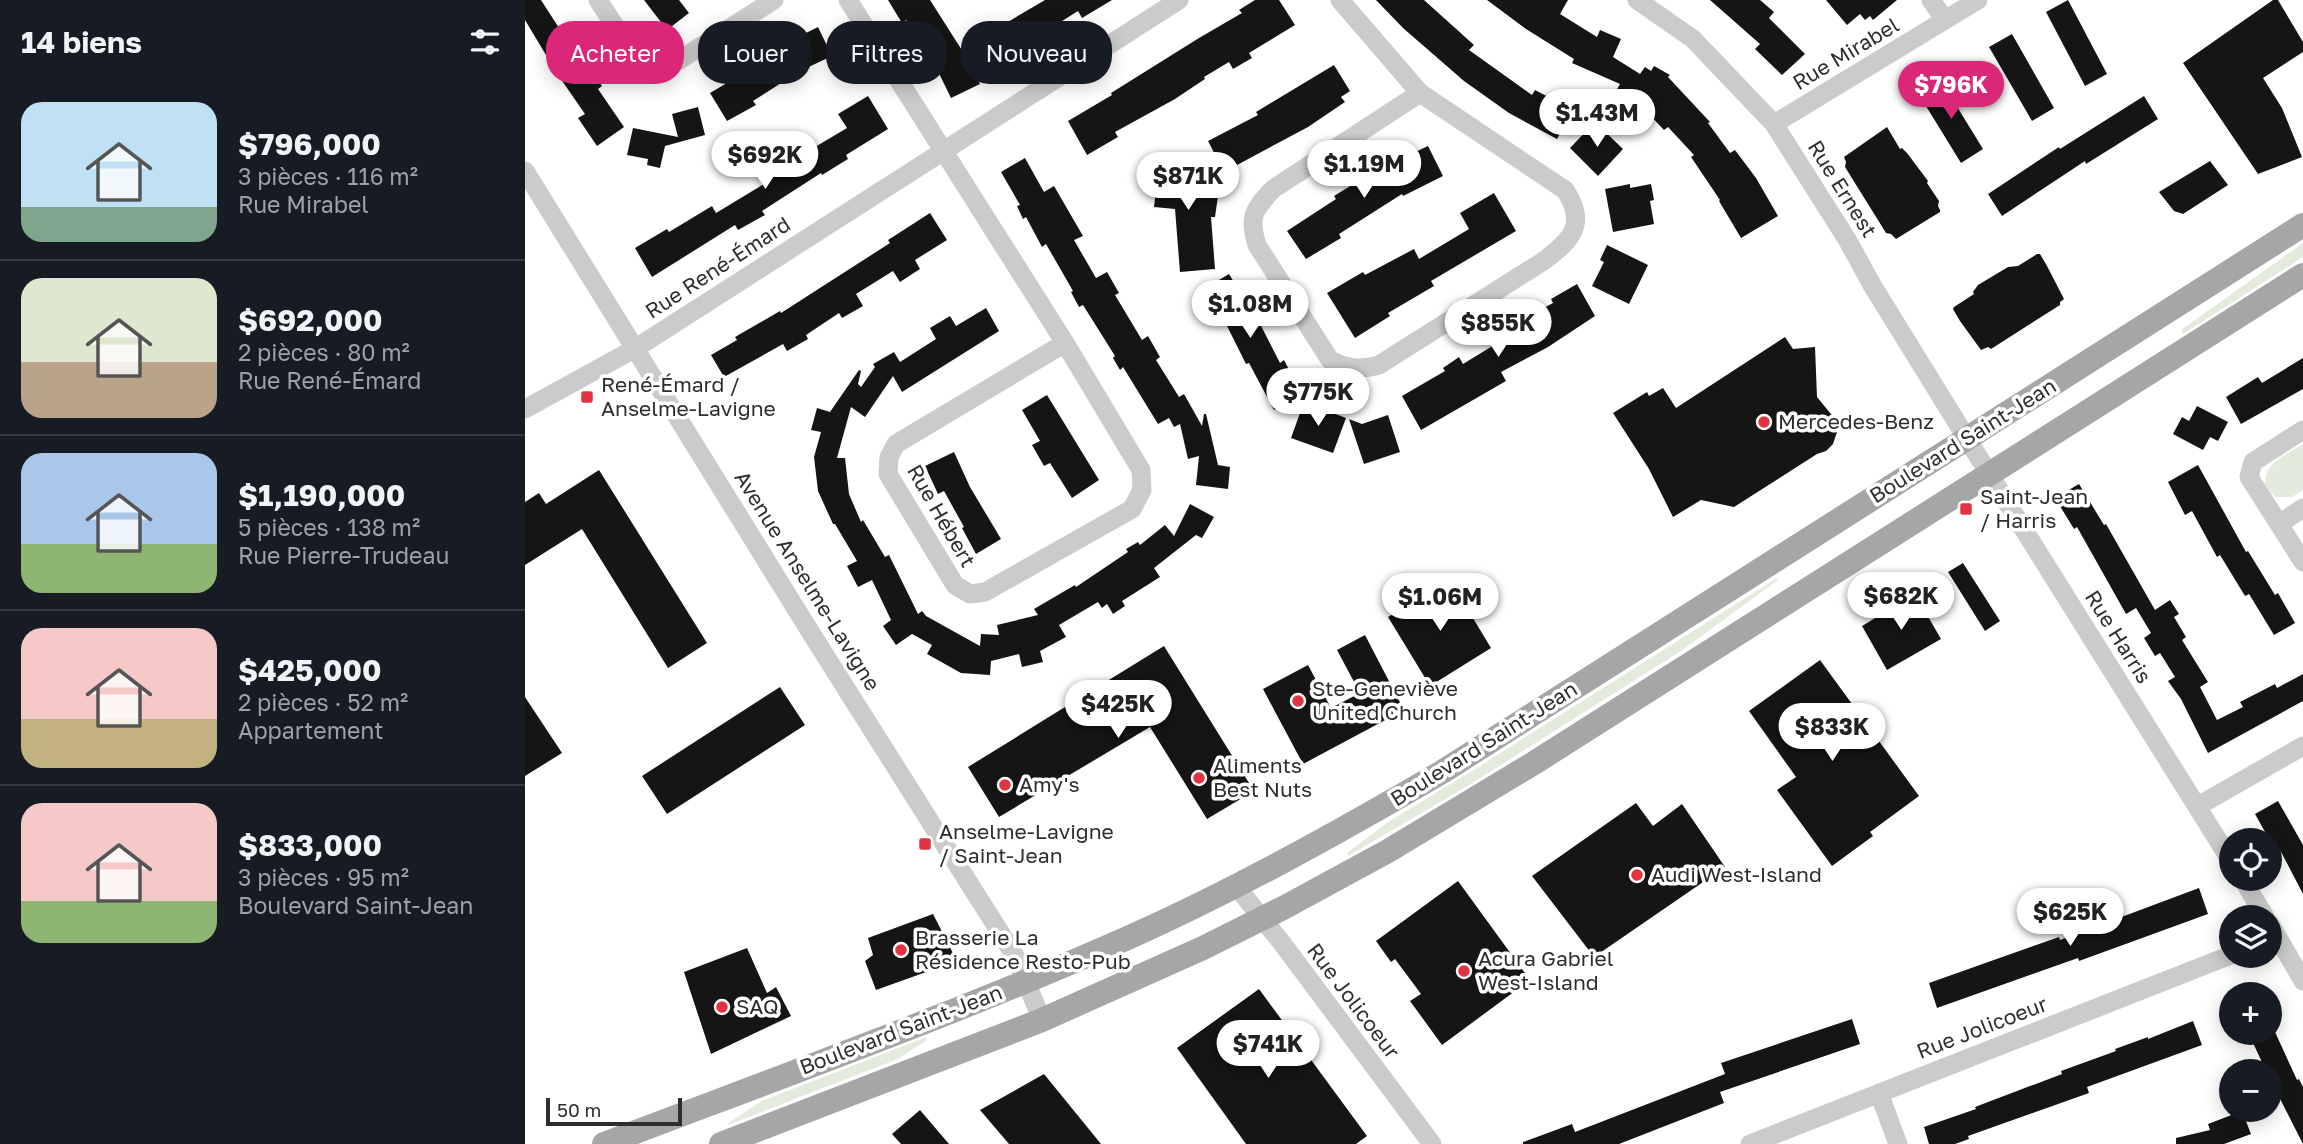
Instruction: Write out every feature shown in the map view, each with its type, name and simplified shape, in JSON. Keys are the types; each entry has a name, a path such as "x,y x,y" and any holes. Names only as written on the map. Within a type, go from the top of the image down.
{"main road":[{"name":"Boulevard Saint-Jean","path":"608,1143 1027,981 1132,936 1236,886 1442,772 2303,225"},
{"name":"Boulevard Saint-Jean","path":"720,1144 1097,997 1263,918 1388,851 1485,794 2303,275"}],"street":[{"path":"598,0 639,63 654,69 670,65 774,0"},
{"name":"Rue Hébert","path":"848,0 1065,344 1141,470 1142,490 1132,509 985,592 970,594 955,585 895,486 888,474 889,457 896,444 1065,344"},
{"name":"Rue René-Émard","path":"525,410 636,348 1179,0"},
{"path":"1340,0 1420,93 1565,190 1574,204 1576,221 1571,238 1542,262 1379,365 1363,369 1346,368 1330,360 1257,245 1251,228 1256,209 1273,189 1420,93"},
{"name":"Rue Ernest","path":"1637,0 1693,39 1774,124 1966,438"},
{"path":"1931,0 1945,20"},
{"name":"Rue Mirabel","path":"1774,124 1978,0"},
{"name":"Avenue Anselme-Lavigne","path":"525,171 811,633 1009,945 1042,1020"},
{"path":"2303,430 2253,462 2249,477 2303,562"},
{"name":"Rue Harris","path":"1966,438 2219,842"},
{"path":"2279,524 2303,508"},
{"path":"2197,806 2303,746"},
{"name":"Rue Jolicoeur","path":"1236,886 1263,918 1432,1144"},
{"path":"2282,948 2303,981"},
{"name":"Rue Jolicoeur","path":"1750,1144 2219,960"},
{"path":"1879,1093 1898,1144"}],"green space":[{"path":"2303,243 2303,257 2183,334 2181,330"},
{"path":"2303,444 2303,490 2292,497 2275,497 2265,485 2268,470 2277,460"},
{"path":"1777,578 1778,580 1681,651 1466,787 1348,856 1347,853 1388,822"},
{"path":"926,1037 927,1040 898,1059 728,1125 762,1101"}],"building":[{"path":"525,0 541,0 555,21 546,21 546,55 525,20"},
{"path":"644,0 679,0 689,13 679,21 660,21"},
{"path":"888,0 930,0 943,21 906,20 901,21"},
{"path":"1045,0 1112,0 1082,18 1078,11 1062,21 1009,21"},
{"path":"1255,0 1279,0 1295,25 1249,53 1252,58 1233,69 1229,62 1175,99 1115,132 1118,137 1087,155 1068,121 1242,13 1239,10"},
{"path":"1376,0 1424,0 1474,45 1469,50 1532,95 1535,90 1573,110 1557,139 1509,113 1464,81 1403,28"},
{"path":"1487,0 1568,0 1560,14 1597,37 1600,30 1621,39 1613,57 1640,74 1645,67 1651,71 1654,66 1670,75 1668,77 1710,122 1708,123 1730,153 1735,150 1756,178 1778,216 1741,238 1691,157 1694,155 1668,127 1664,130 1644,109 1616,91 1620,84 1572,63 1574,59 1526,29"},
{"path":"1710,0 1760,0 1774,12 1769,18 1805,54 1782,75 1755,49 1760,44"},
{"path":"1826,0 1897,0 1873,20 1870,16 1865,20 1860,14 1847,25"},
{"path":"2068,0 2107,74 2085,86 2046,12"},
{"path":"2273,0 2278,0 2303,42 2303,52 2263,78 2282,108 2302,157 2258,174 2183,63"},
{"path":"818,27 826,44 826,59 812,65 812,30"},
{"path":"947,27 961,49 961,84 980,84 951,98 944,84 947,84"},
{"path":"2012,34 2054,108 2032,121 1989,47"},
{"path":"1334,65 1350,91 1341,97 1345,102 1308,127 1224,172 1208,141 1258,115 1256,112"},
{"path":"1940,79 1983,149 1961,163 1918,93"},
{"path":"564,84 601,84 602,86 598,89 624,127 597,146 578,118 585,114"},
{"path":"725,84 780,84 753,101 756,105 727,121 710,93"},
{"path":"868,96 888,129 846,155 848,159 762,211 765,215 738,230 735,225 652,277 635,248 667,229 669,232 712,206 716,213 764,184 761,179 847,128 838,114"},
{"path":"2144,96 2158,119 2086,164 2085,161 2002,216 1988,194"},
{"path":"698,107 705,135 665,146 660,168 647,165 648,159 627,155 633,128 678,137 672,114"},
{"path":"1595,122 1623,149 1598,176 1570,148"},
{"path":"1887,127 1900,149 1907,153 1928,181 1939,201 1940,210 1896,239 1886,233 1845,167 1844,157"},
{"path":"1428,146 1443,176 1403,196 1402,194 1339,234 1341,238 1306,259 1287,231 1336,199 1334,196 1373,172"},
{"path":"1160,155 1200,160 1196,187 1186,192 1218,196 1215,217 1211,217 1215,269 1180,272 1175,209 1154,207"},
{"path":"1025,158 1044,192 1054,186 1083,236 1074,240 1096,278 1107,272 1119,293 1115,295 1142,340 1148,336 1160,357 1156,360 1179,397 1184,394 1202,426 1206,414 1218,465 1230,467 1228,489 1196,485 1199,456 1188,459 1180,424 1174,427 1169,418 1158,424 1123,367 1120,370 1113,358 1115,356 1083,305 1079,307 1071,292 1073,291 1046,244 1042,247 1026,217 1023,219 1017,206 1020,205 1001,172"},
{"path":"2210,161 2228,185 2183,214 2174,211 2159,192"},
{"path":"1630,184 1630,188 1651,184 1654,200 1650,201 1654,224 1613,232 1605,189"},
{"path":"1494,193 1516,231 1431,281 1434,286 1388,313 1390,316 1355,338 1327,293 1363,272 1365,275 1414,249 1419,259 1469,229 1460,213"},
{"path":"930,213 947,240 915,260 920,269 900,282 893,271 856,294 863,306 842,318 839,313 806,335 808,339 787,351 783,344 724,377 711,355 737,340 735,337 780,311 781,313 890,243 888,240"},
{"path":"1607,245 1648,265 1629,304 1592,286 1604,262 1600,260"},
{"path":"2040,254 2064,299 2060,305 1991,349 1988,347 1981,350 1960,321 1954,307 1974,294 1978,285"},
{"path":"1229,274 1257,318 1280,363 1284,360 1302,395 1274,410 1249,363 1246,364 1224,320 1217,325 1197,293"},
{"path":"1577,284 1595,316 1548,347 1501,372 1506,381 1421,430 1402,396 1445,371 1443,368 1459,357 1463,364 1499,342 1495,334 1553,303 1551,299"},
{"path":"986,308 999,331 902,392 893,376 865,417 851,407 837,458 845,458 849,494 861,522 863,520 885,557 889,555 918,614 922,611 926,616 980,646 981,634 999,635 997,625 1038,615 1034,609 1075,585 1076,587 1128,552 1126,549 1138,542 1140,545 1165,525 1174,536 1190,504 1214,517 1202,538 1196,535 1154,568 1160,577 1122,601 1125,606 1113,614 1107,604 1102,608 1098,602 1059,625 1066,637 1040,651 1043,662 1022,667 1019,654 991,661 990,675 961,673 927,654 932,645 912,634 896,645 883,626 891,620 872,580 858,587 847,566 857,561 833,524 818,491 814,457 821,432 811,430 817,408 830,412 859,370 858,384 861,387 875,367 873,364 894,352 900,362 936,339 930,328 950,316 956,326"},
{"path":"1785,337 1793,349 1815,347 1817,397 1835,419 1837,432 1833,444 1826,451 1817,454 1734,507 1701,500 1673,517 1649,469 1613,413 1647,392 1649,396 1663,388 1676,408"},
{"path":"2303,358 2303,389 2241,424 2226,397 2258,377 2262,383"},
{"path":"1047,395 1099,480 1072,498 1050,463 1044,466 1032,445 1040,441 1022,410"},
{"path":"1304,402 1346,418 1333,453 1291,438"},
{"path":"2197,406 2228,422 2218,441 2210,437 2203,450 2173,434 2182,417 2189,421"},
{"path":"1388,415 1400,452 1364,464 1349,419 1362,424"},
{"path":"954,452 970,487 1001,539 976,554 944,491 938,494 925,466"},
{"path":"2198,465 2246,552 2248,551 2275,595 2278,593 2295,623 2274,635 2249,594 2245,596 2220,555 2217,557 2192,511 2185,515 2168,482"},
{"path":"599,470 707,643 668,668 582,529 525,565 525,502 539,493 546,504"},
{"path":"2079,484 2104,525 2106,524 2155,610 2170,600 2179,614 2174,617 2186,637 2182,640 2208,682 2200,687 2217,720 2243,707 2240,702 2275,684 2277,688 2303,674 2303,701 2208,753 2181,699 2168,681 2175,677 2160,653 2155,656 2144,638 2151,633 2136,608 2126,614 2077,527 2074,529 2055,498"},
{"path":"1963,563 2000,621 1985,631 1948,572"},
{"path":"1450,580 1491,648 1430,686 1388,617"},
{"path":"1915,594 1941,639 1887,670 1862,626"},
{"name":"Ste-Geneviève United Church","path":"1365,635 1404,710 1303,764 1263,689 1308,665 1331,708 1360,693 1337,650"},
{"path":"1164,646 1254,791 1207,819 1150,727 999,817 968,767"},
{"path":"1820,660 1919,796 1870,832 1873,836 1832,866 1777,790 1796,777 1749,711"},
{"path":"780,687 805,725 667,814 642,776"},
{"path":"525,697 562,753 525,776"},
{"path":"2278,801 2303,845 2303,894 2282,854 2282,828 2263,828 2255,814"},
{"path":"1636,803 1653,826 1682,804 1725,867 1594,957 1532,876"},
{"name":"Acura Gabriel West-Island","path":"1458,881 1530,980 1442,1045 1410,1001 1421,994 1395,959 1391,962 1376,941"},
{"path":"2199,888 2208,914 2079,961 2078,958 1937,1008 1929,983 2059,937 2060,940"},
{"path":"933,914 957,961 876,990 865,961 873,955 868,938"},
{"path":"747,948 767,993 776,987 791,1016 711,1054 684,972"},
{"path":"1259,989 1367,1136 1356,1144 1246,1144 1177,1048"},
{"path":"1852,1019 1860,1044 1720,1092 1724,1103 1619,1144 1523,1144 1572,1124 1575,1132 1725,1074 1721,1063"},
{"path":"2193,1021 2202,1045 2087,1087 2089,1093 1968,1136 1969,1139 1955,1144 1929,1144 1924,1127 2062,1074 2061,1071 2116,1051 2115,1049"},
{"path":"2254,1045 2281,1045 2297,1080 2299,1079 2303,1087 2303,1144 2282,1103 2282,1059 2260,1059"},
{"path":"1044,1074 1101,1144 1009,1144 980,1110"},
{"path":"920,1110 949,1144 901,1144 892,1134"},
{"path":"2219,1120 2219,1122 2246,1122 2251,1134 2224,1144 2176,1144 2176,1138 2210,1130 2208,1124"}],"place":[{"name":"René-Émard / Anselme-Lavigne","path":"587,397"},
{"name":"Mercedes-Benz","path":"1764,422"},
{"name":"Saint-Jean / Harris","path":"1966,509"},
{"name":"Ste-Geneviève United Church","path":"1298,701"},
{"name":"Aliments Best Nuts","path":"1199,778"},
{"name":"Amy's","path":"1005,785"},
{"name":"Anselme-Lavigne / Saint-Jean","path":"925,844"},
{"name":"Audi West-Island","path":"1637,875"},
{"name":"Brasserie La Résidence Resto-Pub","path":"901,950"},
{"name":"Acura Gabriel West-Island","path":"1464,971"},
{"name":"SAQ","path":"722,1007"}]}
